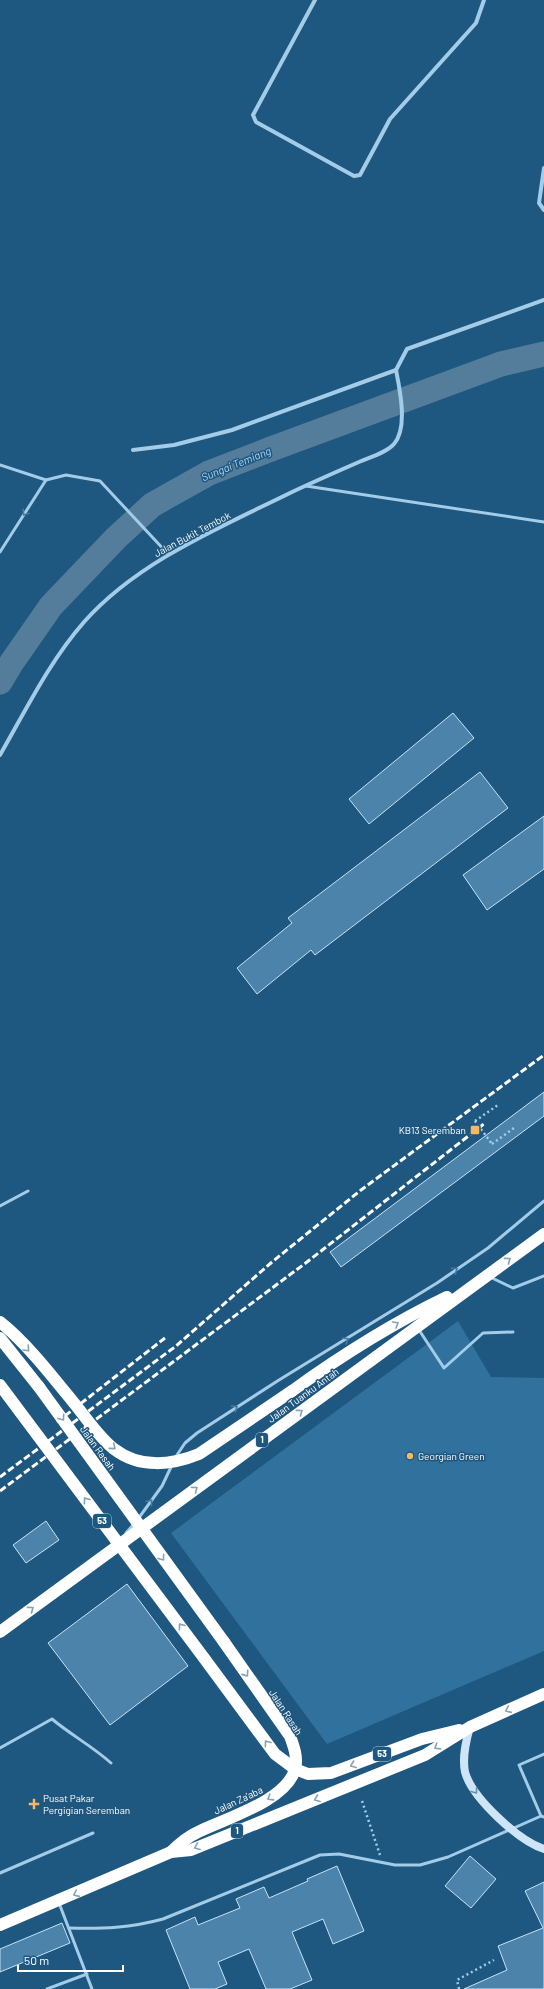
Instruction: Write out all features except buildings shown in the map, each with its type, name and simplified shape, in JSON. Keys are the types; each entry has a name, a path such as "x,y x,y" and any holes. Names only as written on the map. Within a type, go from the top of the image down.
{"highway":[{"name":"Jalan Tuanku Antah","path":"0,1632 544,1234"},
{"path":"0,1322 55,1379 96,1431 115,1450 148,1463 165,1464 184,1460 199,1454 292,1391 343,1354 416,1313 476,1283"},
{"name":"Jalan Rasah","path":"0,1338 39,1387 224,1642 290,1736 296,1753 295,1770"},
{"name":"53","path":"0,1385 275,1754 295,1770"},
{"name":"Jalan Za'aba","path":"0,1925 58,1902 171,1852 191,1850 425,1755 470,1727 544,1694"},
{"name":"Jalan Za'aba","path":"171,1852 184,1840 196,1832 269,1799 281,1790 290,1780 295,1770 308,1774 331,1773 422,1739 470,1727"}],"street":[{"path":"315,0 253,115 256,122 354,176 360,176 390,119 476,23 484,0"},
{"path":"544,168 539,203 544,210"},
{"path":"133,450 174,445 232,430 396,370 408,349 544,300"},
{"name":"Jalan Bukit Tembok","path":"0,755 52,663 84,622 113,594 168,554 305,486 380,453 394,444 401,432 402,414 400,388 396,370"},
{"path":"470,1727 464,1758 465,1772 470,1784 478,1796 512,1830 524,1840 544,1849"}],"lane":[{"path":"0,465 46,480 66,475 100,481 168,554"},
{"path":"0,552 46,480"},
{"path":"305,486 544,522"},
{"path":"0,1206 28,1191"},
{"path":"107,1553 130,1529 162,1486 177,1454 185,1443 197,1433 279,1380 365,1329 437,1283 488,1248 544,1201"},
{"path":"487,1275 513,1288 544,1276"},
{"path":"416,1327 444,1368 483,1333 513,1332"},
{"path":"0,1748 52,1719 65,1730 94,1747 111,1763"},
{"path":"69,1928 115,1929 140,1926 163,1919 320,1855 339,1854 395,1865 420,1865 448,1857 542,1816 519,1766 544,1754"},
{"path":"0,1873 93,1833"},
{"path":"58,1902 92,1989"},
{"path":"47,1989 87,1974"}],"path":[{"path":"498,1105 475,1121 492,1144 514,1128"},
{"path":"362,1801 382,1863"},
{"path":"459,1989 457,1980 494,1960"}],"shaded area":[{"name":"Georgian Green","path":"458,1321 491,1377 544,1378 544,1651 327,1744 171,1533"}],"waterway":[{"name":"Sungai Temiang","path":"0,682 51,606 116,538 152,505 209,473 271,449 501,364 544,354"}],"railway":[{"path":"0,1477 176,1346 272,1262 361,1190 544,1055"},
{"path":"0,1491 307,1262 485,1123"},
{"path":"57,1422 165,1338"}],"place":[{"name":"KB13 Seremban","path":"475,1130"},
{"name":"Georgian Green","path":"410,1456"},
{"name":"Pusat Pakar Pergigian Seremban","path":"34,1804"}]}
